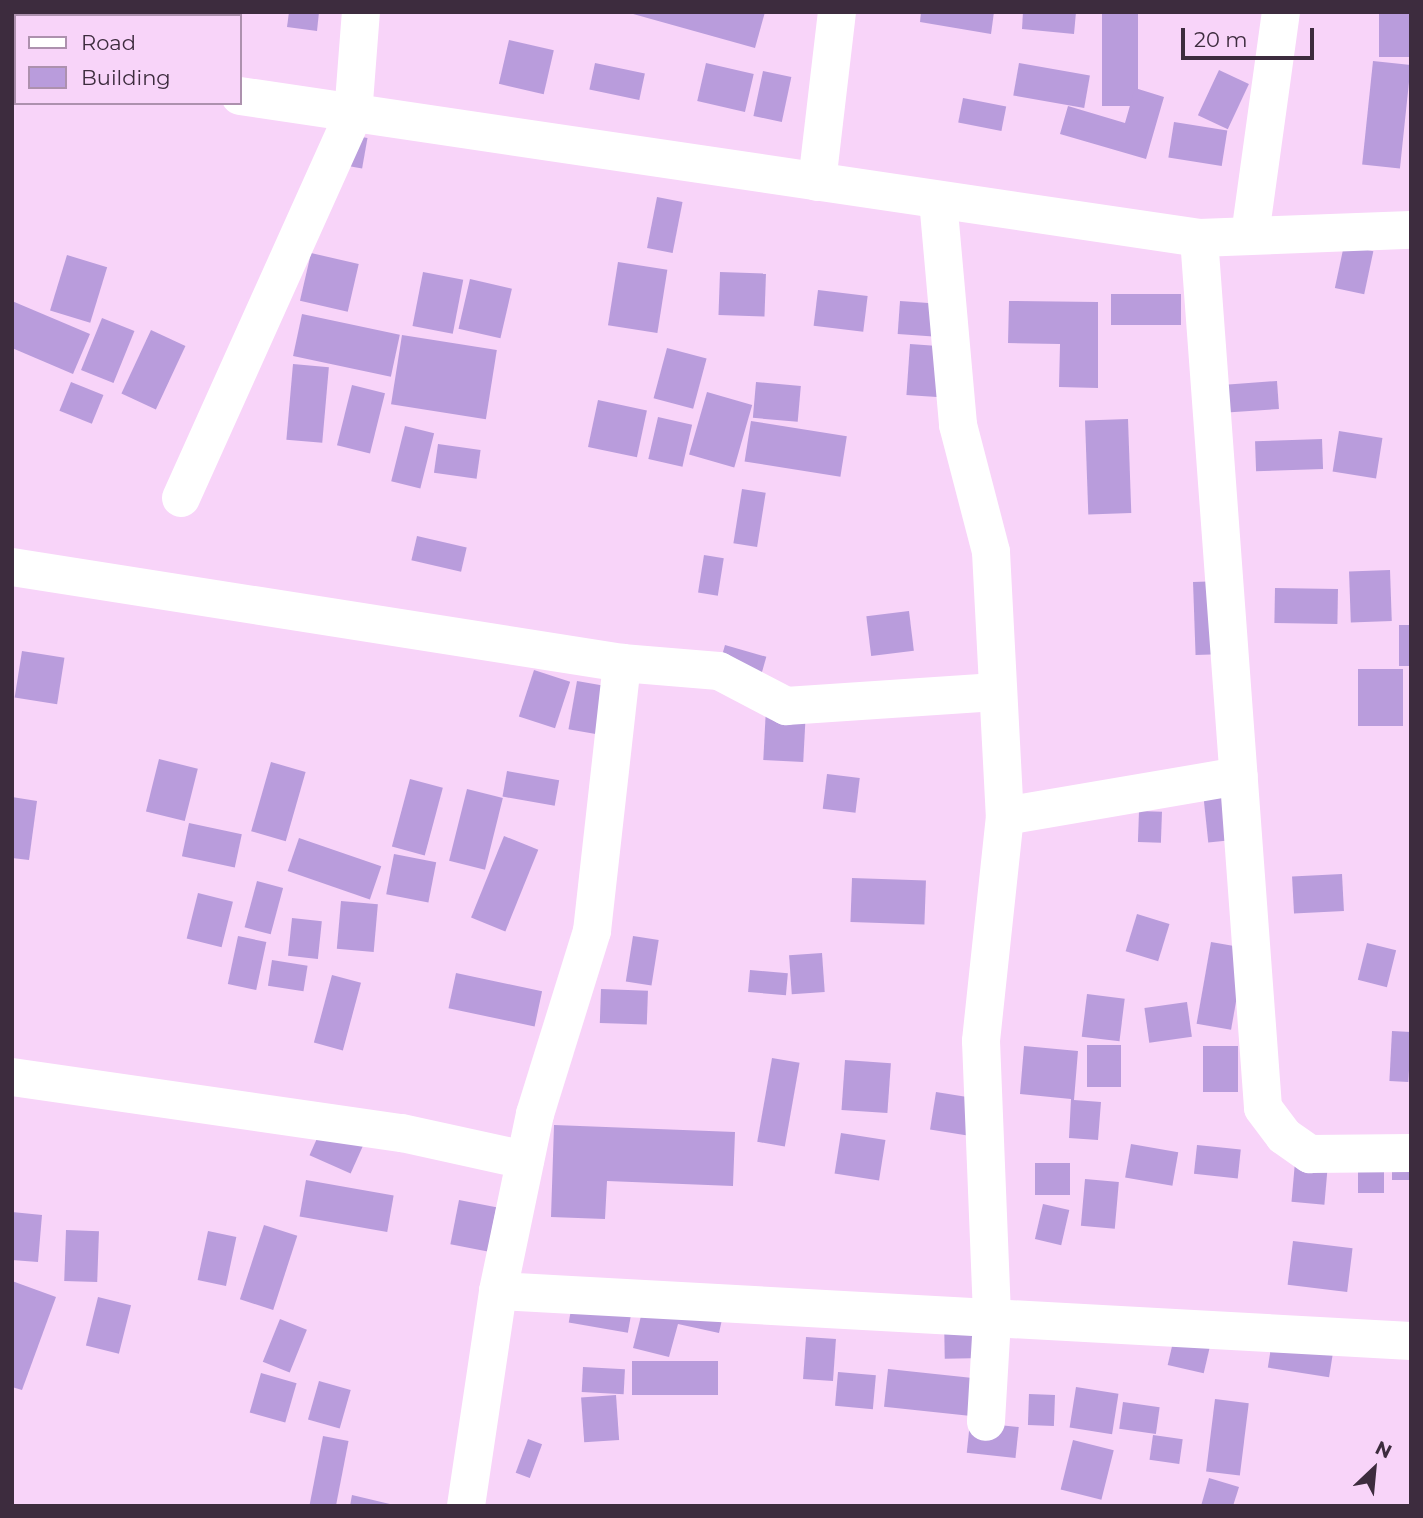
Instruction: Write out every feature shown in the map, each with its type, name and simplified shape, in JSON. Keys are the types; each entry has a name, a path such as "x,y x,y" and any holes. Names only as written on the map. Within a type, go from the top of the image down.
{"street":[{"path":"181,498 353,115 361,12"},
{"path":"817,182 837,12"},
{"path":"1250,235 1281,12"},
{"path":"242,96 353,115 1199,238 1411,230"},
{"path":"938,200 958,425 991,552 996,692 1005,816 981,1041 992,1320 986,1422"},
{"path":"1199,238 1263,1108 1283,1136 1310,1154 1411,1153"},
{"path":"12,567 622,663 719,671 786,706 996,692"},
{"path":"466,1506 498,1291 525,1160 548,1062 592,931 622,663"},
{"path":"1005,816 1239,776"},
{"path":"12,1077 402,1133 525,1160"},
{"path":"498,1291 1411,1341"}],"building":[{"path":"289,12 319,12 317,31 287,27"},
{"path":"626,12 765,12 755,48"},
{"path":"921,12 994,12 991,34 920,22"},
{"path":"1023,12 1076,12 1074,34 1022,29"},
{"path":"1102,12 1138,12 1138,106 1102,106"},
{"path":"1379,12 1411,12 1411,57 1379,57"},
{"path":"509,40 554,50 544,94 499,84"},
{"path":"1373,61 1411,65 1400,168 1362,164"},
{"path":"595,63 645,74 639,100 589,89"},
{"path":"706,63 754,74 745,112 697,101"},
{"path":"1019,63 1090,76 1084,108 1013,95"},
{"path":"1219,70 1249,84 1228,129 1198,115"},
{"path":"763,71 791,77 782,122 753,116"},
{"path":"1135,88 1164,97 1146,159 1060,134 1068,106 1125,123"},
{"path":"963,98 1006,106 1001,131 958,123"},
{"path":"1174,122 1227,130 1222,166 1168,158"},
{"path":"334,132 367,138 362,168 329,163"},
{"path":"657,197 683,202 673,253 647,248"},
{"path":"1344,245 1373,251 1364,294 1335,288"},
{"path":"311,253 359,264 348,312 300,301"},
{"path":"67,255 107,267 90,323 50,310"},
{"path":"618,262 667,270 657,333 608,325"},
{"path":"423,272 463,280 453,334 413,326"},
{"path":"720,272 766,274 764,317 718,315"},
{"path":"470,279 512,289 500,338 459,329"},
{"path":"818,290 868,296 863,332 814,326"},
{"path":"1111,294 1181,294 1181,325 1111,325"},
{"path":"12,301 90,334 73,374 12,348"},
{"path":"900,301 939,304 937,337 898,334"},
{"path":"1009,301 1098,302 1098,388 1059,387 1060,344 1008,343"},
{"path":"302,314 400,335 391,377 293,356"},
{"path":"102,318 134,331 113,383 81,370"},
{"path":"151,330 185,346 156,410 121,393"},
{"path":"402,335 497,350 486,419 391,404"},
{"path":"910,344 952,347 948,398 906,395"},
{"path":"667,348 707,359 693,409 654,398"},
{"path":"293,364 329,367 322,443 286,440"},
{"path":"1277,381 1279,409 1227,413 1225,385"},
{"path":"71,382 103,395 92,424 59,411"},
{"path":"756,382 801,386 798,422 753,418"},
{"path":"352,385 385,393 370,453 337,445"},
{"path":"707,392 752,405 734,467 689,454"},
{"path":"598,400 647,410 637,457 588,447"},
{"path":"658,417 692,425 682,467 648,459"},
{"path":"1128,419 1131,513 1088,514 1085,421"},
{"path":"751,421 847,436 840,477 745,461"},
{"path":"405,426 434,433 420,489 391,481"},
{"path":"1339,431 1382,438 1376,478 1333,471"},
{"path":"1322,439 1323,469 1256,471 1255,441"},
{"path":"438,444 481,450 477,479 434,473"},
{"path":"742,489 766,493 757,547 733,543"},
{"path":"417,536 467,547 461,572 411,560"},
{"path":"704,555 724,558 718,596 698,593"},
{"path":"1390,570 1392,621 1351,622 1349,571"},
{"path":"1223,581 1226,654 1196,655 1193,582"},
{"path":"1275,588 1338,589 1337,624 1274,623"},
{"path":"909,611 914,651 871,656 866,616"},
{"path":"1399,625 1411,625 1411,666 1399,666"},
{"path":"725,645 766,657 756,694 714,682"},
{"path":"22,651 64,658 57,704 15,697"},
{"path":"1358,669 1403,669 1403,726 1358,726"},
{"path":"534,670 570,682 555,728 519,717"},
{"path":"577,681 621,689 613,737 568,729"},
{"path":"767,689 807,691 803,762 763,760"},
{"path":"159,759 198,769 185,821 146,811"},
{"path":"271,762 306,772 286,841 251,831"},
{"path":"507,771 559,780 555,806 502,797"},
{"path":"827,774 860,778 855,813 823,809"},
{"path":"410,779 443,788 425,855 392,847"},
{"path":"467,789 503,798 485,870 449,861"},
{"path":"1230,791 1235,840 1208,843 1203,794"},
{"path":"12,797 37,801 29,860 12,858"},
{"path":"1139,811 1162,812 1161,843 1138,842"},
{"path":"189,823 242,834 235,867 182,856"},
{"path":"504,836 538,850 505,931 471,918"},
{"path":"299,838 381,866 370,899 288,871"},
{"path":"394,854 436,862 428,902 386,894"},
{"path":"1342,874 1344,911 1294,914 1292,877"},
{"path":"852,878 926,881 924,925 850,922"},
{"path":"257,881 283,888 271,934 245,927"},
{"path":"198,893 233,902 222,947 187,939"},
{"path":"341,901 378,904 374,952 337,949"},
{"path":"1137,914 1170,924 1158,961 1126,951"},
{"path":"292,918 322,921 318,959 288,956"},
{"path":"238,936 266,942 256,990 228,984"},
{"path":"633,936 659,940 651,986 626,981"},
{"path":"1211,942 1245,948 1231,1030 1197,1024"},
{"path":"1367,943 1396,950 1387,987 1358,980"},
{"path":"822,953 825,992 792,994 789,955"},
{"path":"272,960 308,966 303,991 268,986"},
{"path":"750,970 788,973 786,995 748,992"},
{"path":"456,973 542,991 535,1027 449,1008"},
{"path":"332,975 361,983 343,1050 314,1043"},
{"path":"601,989 648,991 647,1025 600,1023"},
{"path":"1087,994 1125,999 1119,1041 1082,1037"},
{"path":"1187,1002 1192,1037 1149,1043 1144,1008"},
{"path":"1392,1031 1411,1032 1408,1082 1389,1081"},
{"path":"1087,1045 1121,1045 1121,1087 1087,1087"},
{"path":"1024,1046 1078,1051 1074,1100 1101,1102 1098,1140 1069,1138 1071,1099 1020,1094"},
{"path":"1203,1046 1238,1046 1238,1092 1203,1092"},
{"path":"772,1058 800,1063 785,1147 757,1142"},
{"path":"845,1060 891,1063 887,1113 842,1110"},
{"path":"936,1092 987,1100 981,1138 930,1130"},
{"path":"327,1116 368,1134 351,1174 310,1155"},
{"path":"554,1125 735,1132 733,1186 607,1181 605,1219 551,1217"},
{"path":"841,1133 885,1140 879,1181 835,1173"},
{"path":"1297,1139 1330,1142 1324,1205 1292,1202"},
{"path":"1131,1144 1178,1152 1172,1186 1125,1177"},
{"path":"1197,1145 1241,1150 1238,1178 1194,1174"},
{"path":"1392,1150 1411,1150 1411,1180 1392,1180"},
{"path":"1358,1153 1384,1153 1384,1193 1358,1193"},
{"path":"1035,1163 1070,1163 1070,1195 1035,1195"},
{"path":"1085,1179 1119,1182 1115,1229 1081,1226"},
{"path":"306,1180 394,1195 387,1232 300,1216"},
{"path":"459,1200 496,1207 488,1251 450,1244"},
{"path":"1043,1204 1069,1210 1061,1245 1035,1239"},
{"path":"12,1212 42,1215 38,1262 12,1260"},
{"path":"264,1225 297,1236 273,1310 240,1299"},
{"path":"66,1230 99,1231 97,1282 64,1281"},
{"path":"208,1231 236,1237 226,1286 198,1280"},
{"path":"1293,1241 1353,1248 1347,1292 1288,1285"},
{"path":"12,1281 56,1297 22,1390 12,1387"},
{"path":"575,1287 634,1297 628,1333 569,1322"},
{"path":"646,1296 723,1315 719,1333 678,1324 669,1357 633,1348"},
{"path":"98,1297 131,1305 119,1354 86,1346"},
{"path":"984,1315 985,1358 945,1359 944,1316"},
{"path":"280,1319 307,1330 290,1373 263,1362"},
{"path":"1176,1329 1212,1337 1204,1373 1168,1365"},
{"path":"1273,1335 1334,1345 1329,1377 1268,1368"},
{"path":"806,1337 836,1339 833,1381 803,1379"},
{"path":"632,1361 718,1361 718,1395 632,1395"},
{"path":"583,1367 625,1369 624,1394 582,1392"},
{"path":"888,1369 984,1379 980,1417 884,1407"},
{"path":"838,1372 876,1375 873,1409 835,1406"},
{"path":"261,1373 297,1383 285,1423 250,1412"},
{"path":"319,1381 351,1390 340,1429 308,1419"},
{"path":"1076,1387 1118,1394 1112,1434 1070,1427"},
{"path":"1029,1394 1055,1395 1054,1426 1028,1425"},
{"path":"616,1395 619,1440 584,1442 581,1397"},
{"path":"1215,1399 1249,1403 1240,1476 1206,1471"},
{"path":"1123,1402 1160,1407 1156,1434 1119,1429"},
{"path":"970,1422 1019,1427 1015,1458 967,1453"},
{"path":"1153,1435 1183,1439 1179,1464 1150,1460"},
{"path":"323,1436 349,1441 336,1506 309,1506"},
{"path":"528,1439 542,1444 530,1478 516,1473"},
{"path":"1073,1440 1114,1450 1101,1500 1061,1489"},
{"path":"1209,1478 1239,1487 1233,1506 1201,1506"},
{"path":"352,1495 394,1505 394,1506 350,1506"}]}
